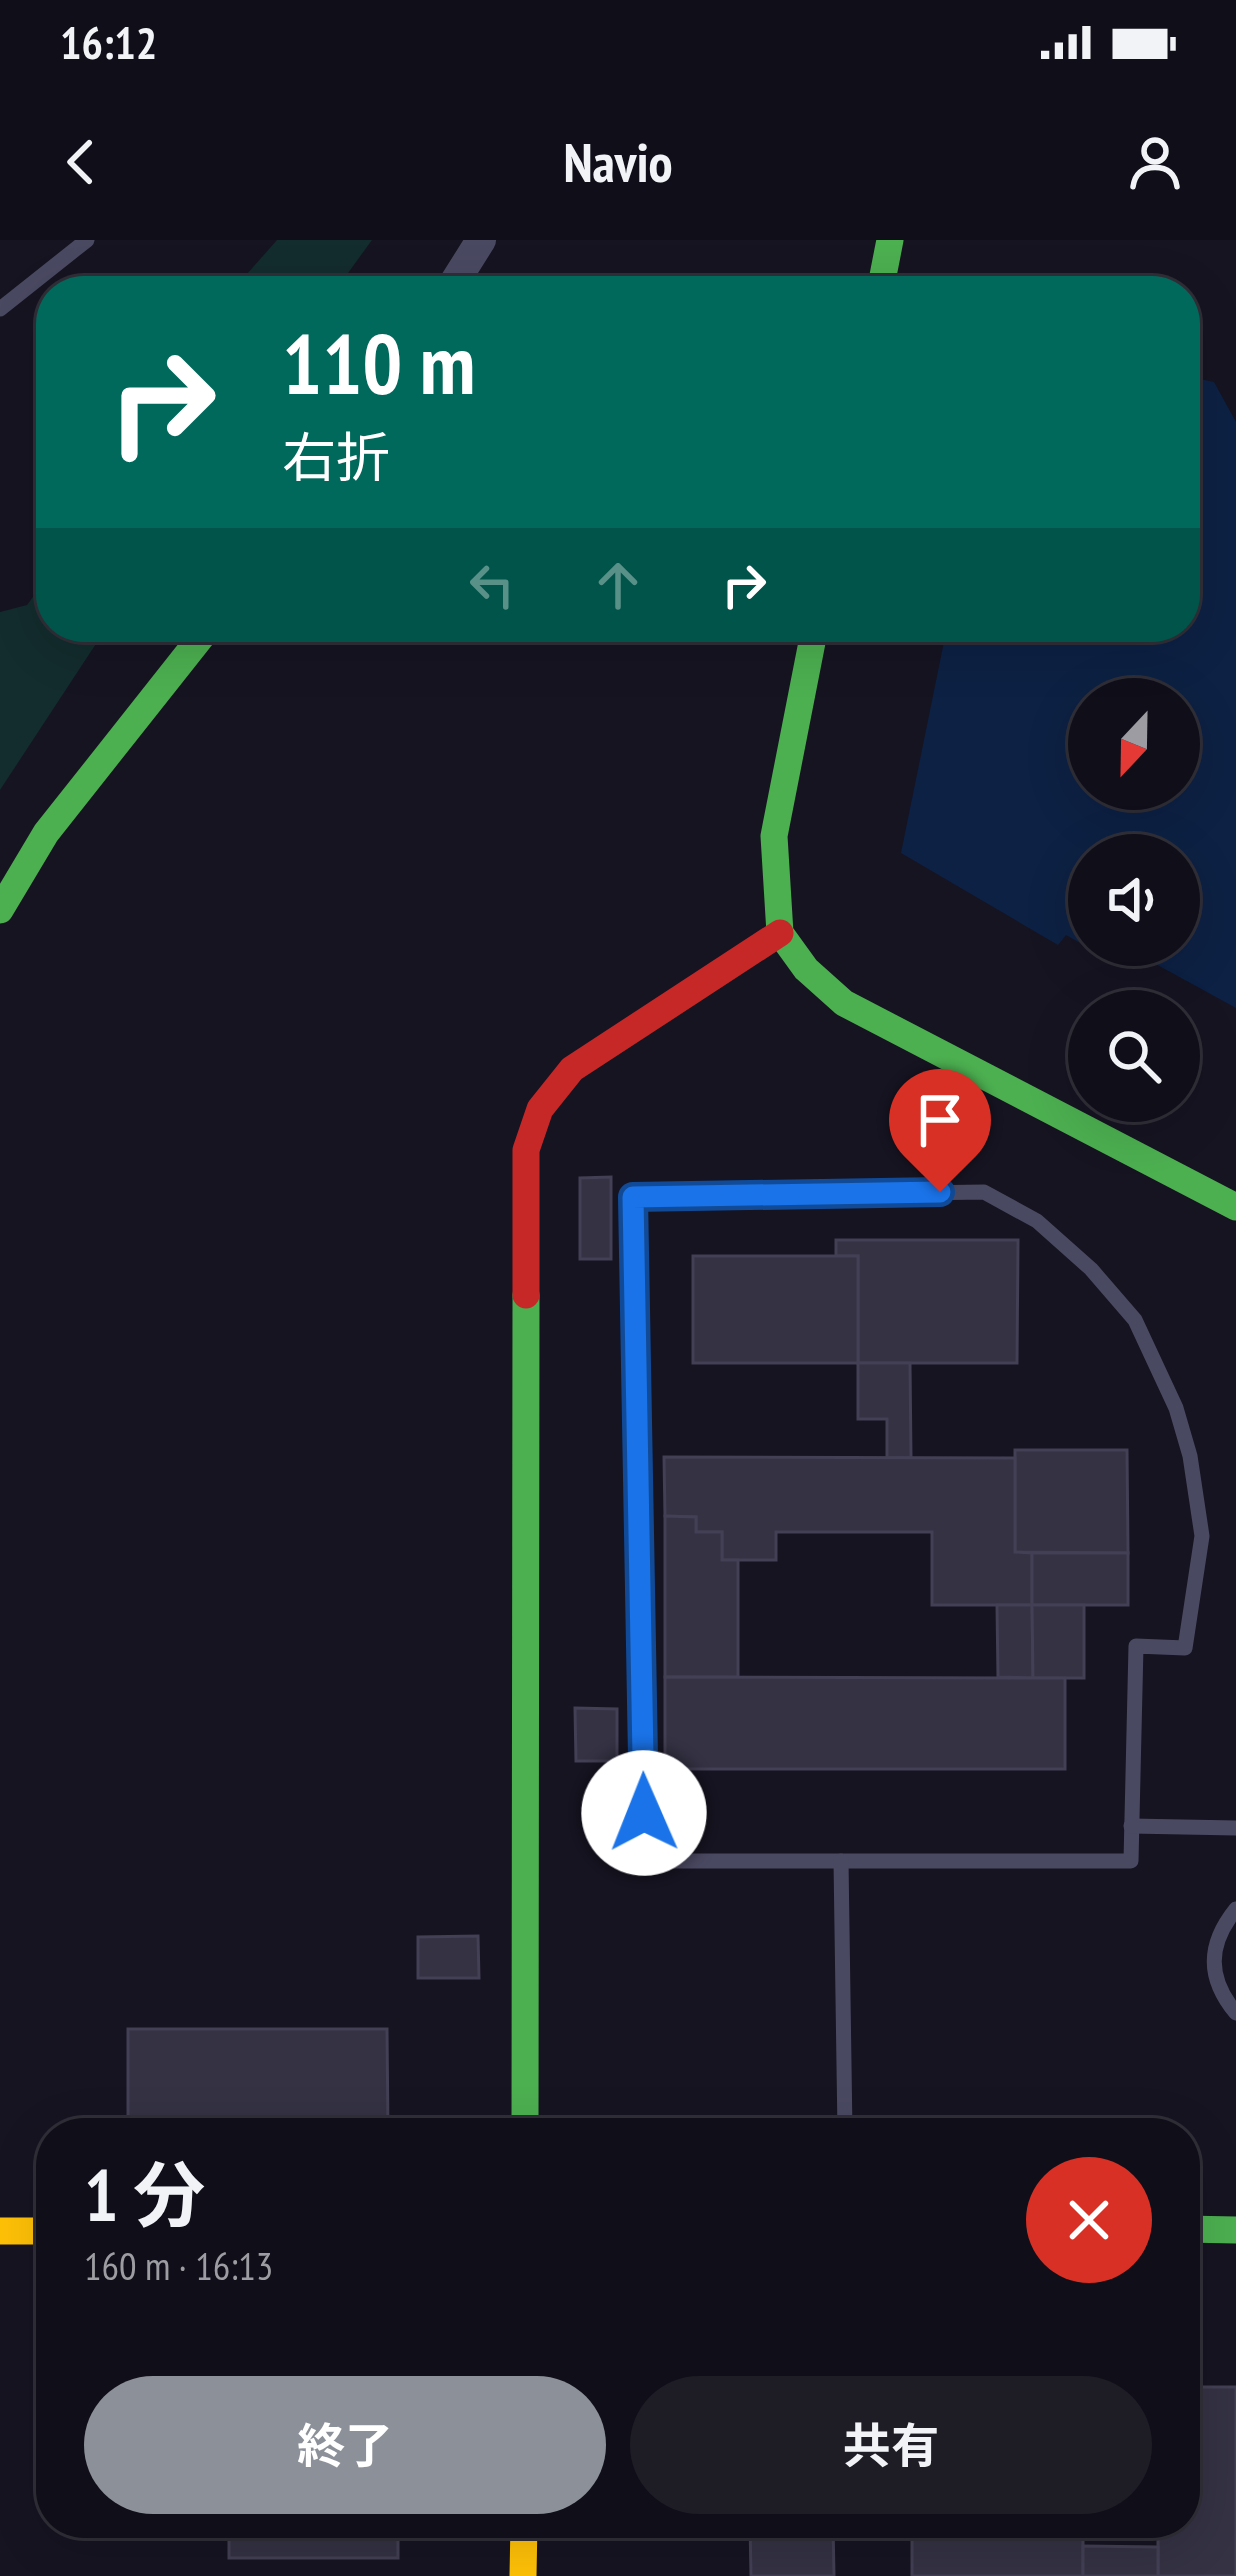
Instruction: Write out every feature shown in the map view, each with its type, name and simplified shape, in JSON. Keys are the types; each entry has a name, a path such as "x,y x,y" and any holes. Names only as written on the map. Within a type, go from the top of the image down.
{"street":[{"path":"458,276 481,240"},
{"path":"883,276 890,240"},
{"path":"0,910 46,833 197,642"},
{"path":"812,642 775,836 780,933 806,969 844,1003 1236,1207"},
{"path":"525,2118 526,1150 540,1109 572,1069 780,933"},
{"path":"1200,2230 1236,2230"},
{"path":"0,2231 36,2231"},
{"path":"524,2538 524,2576"}],"lane":[{"path":"42,276 87,240"},
{"path":"0,309 36,280"},
{"path":"984,1192 1037,1221 1091,1269 1135,1320 1176,1408 1190,1456 1202,1536 1185,1648 1136,1646 1132,1826 1131,1861 644,1861 633,1197 984,1192"},
{"path":"1132,1826 1236,1828"},
{"path":"841,1861 845,2118"},
{"path":"1236,1909 1216,1940 1212,1968 1220,1994 1236,2013"}],"green space":[{"path":"277,240 372,240 346,276 245,276"},
{"path":"36,593 36,642 97,642 0,790 0,612 27,605"}],"water":[{"path":"1200,379 1214,382 1236,422 1236,1008 1159,966 1200,966 1200,834 1068,834 1068,936 1058,945 901,853 944,642 1200,642"}],"building":[{"path":"611,1177 611,1259 580,1259 580,1178"},
{"path":"836,1240 1018,1240 1017,1363 858,1363 858,1256 836,1256"},
{"path":"693,1256 858,1256 858,1363 693,1363"},
{"path":"858,1363 910,1363 911,1458 887,1458 887,1419 858,1419"},
{"path":"1015,1450 1127,1450 1128,1553 1015,1552"},
{"path":"664,1457 1015,1458 1015,1552 1032,1553 1032,1605 932,1605 932,1532 776,1532 776,1560 722,1560 722,1532 696,1532 696,1517 665,1516"},
{"path":"665,1516 696,1517 696,1532 722,1532 722,1560 738,1560 738,1677 665,1677"},
{"path":"1032,1553 1128,1553 1128,1605 1032,1605"},
{"path":"997,1605 1032,1605 1033,1678 998,1677"},
{"path":"1032,1605 1084,1605 1084,1678 1033,1678"},
{"path":"665,1677 1065,1678 1065,1769 665,1769"},
{"path":"575,1708 617,1709 617,1761 576,1761"},
{"path":"478,1936 479,1978 418,1978 418,1937"},
{"path":"128,2029 387,2029 388,2118 128,2118"},
{"path":"1200,2387 1236,2387 1236,2576 1158,2576 1158,2538 1200,2538"},
{"path":"229,2538 398,2538 398,2558 229,2558"},
{"path":"750,2538 833,2538 834,2576 751,2576"},
{"path":"912,2538 1083,2538 1083,2576 912,2576"},
{"path":"1083,2546 1158,2547 1158,2576 1083,2576"}],"traffic: fast":[{"path":"883,276 890,240"},
{"path":"0,910 46,833 197,642"},
{"path":"812,642 774,836 780,933 806,969 844,1003 1236,1207"},
{"path":"525,2118 526,1295"},
{"path":"1200,2229 1236,2230"}],"traffic: slow":[{"path":"0,2231 36,2231"},
{"path":"523,2576 524,2538"}],"traffic: jam":[{"path":"526,1295 526,1150 540,1109 572,1069 780,933"}],"route":[{"path":"644,1813 633,1197 940,1192"}]}
